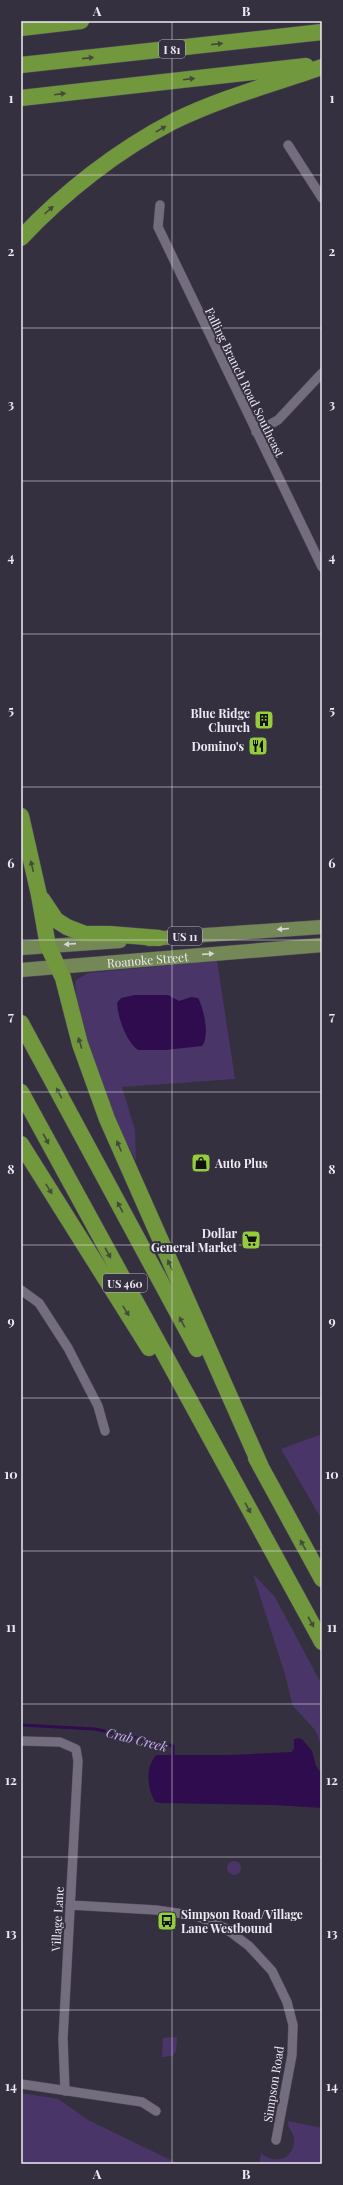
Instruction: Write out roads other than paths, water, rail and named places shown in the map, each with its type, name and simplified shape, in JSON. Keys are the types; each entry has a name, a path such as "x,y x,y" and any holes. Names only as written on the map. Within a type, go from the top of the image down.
{"highway":[{"path":"21,28 81,21"},
{"name":"I 81","path":"21,65 322,32"},
{"path":"21,98 322,65"},
{"path":"21,238 53,207 87,179 128,149 174,122 226,100 322,65"},
{"path":"21,816 39,895 48,946 63,978 80,1044 107,1119 261,1467"},
{"path":"39,895 56,920 66,927 85,934 109,934 160,938"},
{"name":"US 460","path":"21,1023 322,1579"},
{"name":"US 460","path":"21,1092 322,1642"},
{"path":"21,1144 229,1474"}],"main road":[{"name":"Roanoke Street","path":"21,948 322,926"},
{"name":"Roanoke Street","path":"21,970 322,945"}],"street":[{"path":"288,144 322,198"},
{"name":"Falling Branch Road Southeast","path":"160,205 158,227 256,432 320,556 322,567"},
{"path":"256,432 278,420 322,373"},
{"path":"21,1290 39,1303 68,1348 98,1406 104,1431"},
{"name":"Village Lane","path":"21,1741 60,1742 76,1749 78,1761 63,2039 64,2090"},
{"name":"Simpson Road","path":"70,1905 156,1910 197,1916 225,1928 249,1946 272,1971 287,2002 292,2024 292,2055 276,2140"},
{"path":"21,2084 142,2102 156,2111"}],"waterway":[{"name":"Crab Creek","path":"21,1725 95,1729 173,1746 173,1757"}],"place":[{"name":"Blue Ridge Church","path":"264,720"},
{"name":"Domino's","path":"258,746"},
{"name":"Auto Plus","path":"201,1163"},
{"name":"Dollar General Market","path":"251,1240"},
{"name":"Simpson Road/Village Lane Westbound","path":"167,1921"}]}
